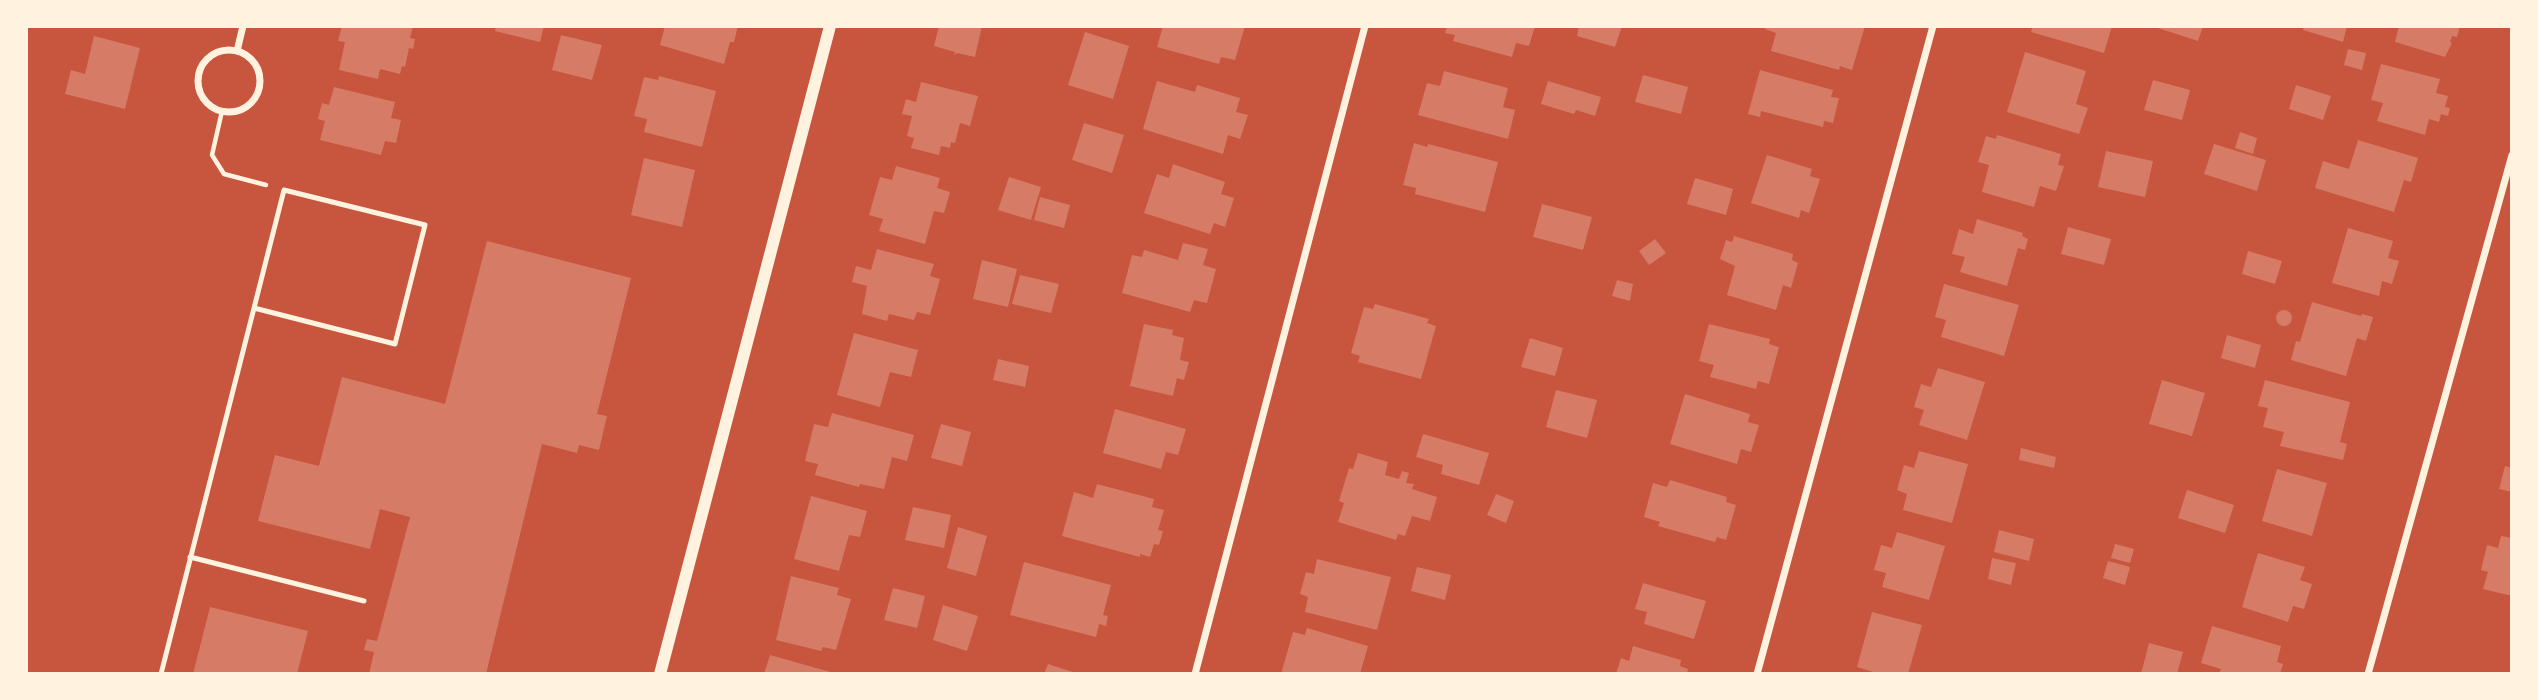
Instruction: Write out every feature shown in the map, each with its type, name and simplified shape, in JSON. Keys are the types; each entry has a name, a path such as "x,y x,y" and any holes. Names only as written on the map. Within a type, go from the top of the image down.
{"street":[{"path":"237,51 243,26"},
{"path":"660,674 830,26"},
{"path":"1195,674 1365,26"},
{"path":"1758,674 1933,26"},
{"path":"237,51 246,54 258,69 259,88 249,104 231,111 222,111 204,99 198,78 201,68 215,53 237,51"},
{"path":"2368,674 2512,155"}],"lane":[{"path":"161,674 190,557 284,190 425,225 395,344 254,308"},
{"path":"190,557 364,601"}],"path":[{"path":"222,111 212,155 224,174 284,190"}],"building":[{"path":"342,26 413,26 410,38 415,39 413,49 409,48 405,67 402,66 400,74 380,69 378,79 339,70 345,42 338,41"},
{"path":"496,26 544,26 540,42 495,31"},
{"path":"665,26 738,26 724,64 660,45"},
{"path":"939,26 982,26 975,57 957,53 954,55 955,52 934,46"},
{"path":"1163,26 1245,26 1235,60 1221,57 1219,64 1157,47"},
{"path":"1447,26 1535,26 1529,46 1516,43 1512,57 1453,41 1455,35 1445,33"},
{"path":"1579,26 1622,26 1615,47 1577,36"},
{"path":"1766,26 1865,26 1852,70 1840,66 1839,70 1771,51 1776,33 1765,29"},
{"path":"2033,26 2112,26 2104,53 2031,32"},
{"path":"2203,26 2198,41 2158,28"},
{"path":"2304,26 2347,26 2343,42 2303,30"},
{"path":"2399,26 2460,26 2457,37 2452,36 2452,43 2445,57 2395,42"},
{"path":"1085,32 1129,46 1113,99 1068,85"},
{"path":"561,35 602,45 592,80 552,70"},
{"path":"94,36 140,48 125,109 65,94 71,70 85,74"},
{"path":"2348,49 2366,53 2362,70 2344,65"},
{"path":"2025,52 2086,71 2076,104 2088,108 2079,134 2007,112"},
{"path":"2381,64 2440,79 2436,93 2448,96 2445,107 2450,108 2448,116 2441,114 2439,122 2429,119 2425,135 2377,121 2383,103 2371,100"},
{"path":"1760,70 1833,90 1831,97 1839,98 1833,123 1824,121 1823,127 1761,111 1760,117 1748,114"},
{"path":"1444,71 1508,88 1503,107 1515,110 1508,139 1418,115 1427,83 1440,86"},
{"path":"1643,75 1688,87 1681,114 1635,102"},
{"path":"659,76 716,91 702,147 644,132 647,119 634,116 644,77 658,80"},
{"path":"2153,80 2190,90 2182,120 2144,110"},
{"path":"1157,81 1195,92 1197,85 1240,98 1236,112 1248,115 1240,139 1228,135 1223,154 1143,129"},
{"path":"1548,81 1601,97 1595,116 1576,110 1574,114 1541,104"},
{"path":"921,82 978,96 970,126 960,123 955,143 951,142 950,148 941,146 939,155 911,148 914,138 907,136 912,116 902,114 906,99 916,102"},
{"path":"2296,85 2331,96 2323,120 2289,109"},
{"path":"334,87 395,102 391,118 401,120 396,143 385,141 381,155 320,140 325,121 318,119 322,103 329,105"},
{"path":"1084,123 1124,135 1112,173 1072,160"},
{"path":"2240,132 2257,138 2253,154 2235,148"},
{"path":"1997,135 2061,154 2058,165 2064,166 2056,191 2040,186 2034,207 1982,192 1989,165 1978,162 1986,136 1996,139"},
{"path":"2358,140 2418,158 2411,182 2404,180 2394,212 2315,188 2323,161 2349,169"},
{"path":"1414,143 1427,147 1428,144 1498,162 1485,212 1415,194 1416,188 1403,185"},
{"path":"2214,144 2266,160 2257,191 2204,174"},
{"path":"2106,151 2153,161 2145,197 2098,187"},
{"path":"1767,155 1812,169 1810,176 1820,179 1809,213 1801,210 1799,218 1751,203"},
{"path":"644,158 695,170 682,227 631,215"},
{"path":"1173,164 1225,182 1221,194 1234,198 1225,227 1214,223 1210,234 1144,213 1157,174 1169,178"},
{"path":"896,166 940,178 937,188 950,192 944,213 934,211 925,244 879,231 883,219 869,215 880,177 892,180"},
{"path":"1009,177 1041,187 1031,220 998,210"},
{"path":"1695,178 1733,189 1726,215 1687,204"},
{"path":"1040,197 1070,205 1064,228 1034,220"},
{"path":"1542,204 1592,217 1583,250 1533,237"},
{"path":"1977,219 2023,233 2022,236 2028,239 2025,250 2018,248 2007,286 1960,272 1965,257 1952,254 1959,229 1973,234"},
{"path":"2068,227 2111,239 2104,265 2061,254"},
{"path":"2348,228 2393,241 2388,258 2399,261 2392,284 2382,281 2379,296 2332,283"},
{"path":"1734,236 1793,254 1792,260 1798,263 1791,288 1783,285 1776,310 1727,295 1735,266 1720,259 1726,240 1732,242"},
{"path":"1655,239 1666,253 1649,265 1639,251"},
{"path":"487,241 631,278 597,414 607,416 599,450 579,445 577,453 542,444 486,674 369,674 374,652 364,650 367,639 377,641 410,517 380,509 370,549 258,521 275,455 319,466 342,377 445,404"},
{"path":"1183,243 1208,249 1203,265 1216,269 1207,303 1194,300 1190,312 1122,293 1132,255 1142,257 1144,250 1178,260"},
{"path":"877,249 934,264 930,276 940,279 930,315 917,312 914,320 889,314 887,321 862,314 867,286 852,282 856,266 871,270"},
{"path":"2248,251 2282,261 2275,284 2242,274"},
{"path":"982,260 1017,269 1008,307 973,299"},
{"path":"1020,275 1059,284 1051,313 1012,304"},
{"path":"1617,280 1633,284 1630,301 1612,296"},
{"path":"1944,284 2019,305 2004,356 1941,337 1946,320 1935,317"},
{"path":"2312,302 2373,317 2366,341 2357,338 2346,376 2291,360 2296,341 2300,342"},
{"path":"1375,304 1429,319 1427,323 1436,326 1421,379 1358,362 1360,356 1351,353 1364,307 1373,309"},
{"path":"2284,310 2290,312 2290,324 2284,326 2278,324 2276,318 2278,312"},
{"path":"1144,324 1173,330 1172,335 1184,338 1180,360 1189,362 1184,380 1177,378 1173,396 1130,386"},
{"path":"1709,324 1770,339 1769,344 1779,347 1769,384 1758,381 1756,389 1710,377 1714,365 1699,361"},
{"path":"854,333 918,350 911,377 890,372 880,407 837,395"},
{"path":"2227,335 2261,345 2255,368 2221,358"},
{"path":"1530,338 1563,348 1555,376 1521,367"},
{"path":"998,359 1029,366 1025,387 993,380"},
{"path":"1938,368 1985,382 1967,440 1919,425 1924,410 1914,407 1921,384 1931,387"},
{"path":"2162,380 2205,393 2192,436 2149,424"},
{"path":"2265,380 2350,402 2340,442 2347,444 2343,460 2280,446 2284,432 2263,427 2268,408 2258,406"},
{"path":"1556,390 1597,400 1587,438 1546,427"},
{"path":"1685,394 1750,414 1748,422 1759,425 1751,452 1741,449 1737,464 1670,444"},
{"path":"1115,409 1186,429 1178,455 1166,452 1161,469 1103,453"},
{"path":"832,413 914,435 907,461 892,457 884,489 860,484 859,487 815,475 818,464 805,461 814,424 828,427"},
{"path":"941,424 971,432 962,466 931,458"},
{"path":"1423,434 1489,453 1479,485 1441,474 1443,465 1416,457"},
{"path":"2021,448 2056,457 2054,468 2019,460"},
{"path":"1919,451 1968,464 1952,523 1903,510 1907,494 1897,490 1904,465 1914,468"},
{"path":"1358,453 1388,462 1385,475 1399,479 1402,471 1409,473 1406,483 1414,484 1412,489 1437,497 1430,521 1412,516 1405,536 1398,534 1396,540 1338,522 1344,503 1339,501 1349,468 1353,469"},
{"path":"2505,466 2512,468 2512,492 2499,489"},
{"path":"2277,469 2327,483 2312,536 2262,521"},
{"path":"1670,480 1727,497 1726,502 1736,505 1726,540 1717,537 1715,542 1658,526 1660,522 1644,517 1653,483 1667,487"},
{"path":"1097,484 1154,499 1152,507 1164,510 1158,530 1163,531 1159,545 1154,544 1150,557 1140,554 1140,557 1062,536 1074,492 1093,498"},
{"path":"2187,490 2234,505 2225,533 2178,518"},
{"path":"1496,494 1514,501 1506,523 1487,515"},
{"path":"811,496 867,511 860,537 849,535 839,571 794,559"},
{"path":"913,507 951,515 944,548 905,540"},
{"path":"958,527 987,536 976,576 947,568"},
{"path":"1999,530 2034,539 2029,561 1994,552"},
{"path":"1897,532 1945,546 1929,600 1882,587 1886,573 1874,570 1881,545 1892,548"},
{"path":"2501,536 2512,538 2512,596 2483,589 2488,572 2481,570 2487,545 2498,548"},
{"path":"2115,544 2134,549 2130,563 2111,558"},
{"path":"2258,553 2305,567 2300,580 2312,584 2304,609 2293,606 2288,622 2242,607"},
{"path":"1992,558 2016,563 2011,585 1988,579"},
{"path":"1317,559 1391,577 1377,630 1305,612 1308,597 1300,594 1306,572 1314,574"},
{"path":"2108,561 2130,567 2125,585 2103,578"},
{"path":"1024,562 1111,585 1103,615 1108,616 1106,626 1099,624 1096,637 1010,615"},
{"path":"1417,567 1451,575 1445,600 1411,591"},
{"path":"791,576 839,588 837,595 851,599 836,650 823,647 821,651 776,640"},
{"path":"1643,583 1706,601 1694,639 1644,624 1647,612 1635,609"},
{"path":"893,588 925,596 917,628 884,620"},
{"path":"943,605 978,616 967,651 933,640"},
{"path":"210,607 308,631 297,674 193,674"},
{"path":"1872,612 1922,625 1908,674 1880,674 1857,667"},
{"path":"2212,626 2281,646 2277,662 2283,664 2280,674 2219,674 2221,669 2201,663"},
{"path":"1307,628 1368,646 1360,674 1281,674 1293,632 1305,635"},
{"path":"2149,643 2183,652 2177,674 2141,674"},
{"path":"1633,646 1681,660 1680,666 1688,669 1687,674 1616,674 1621,658 1629,661"},
{"path":"770,655 834,673 834,674 764,674"},
{"path":"1048,664 1076,673 1076,674 1044,674"}]}
